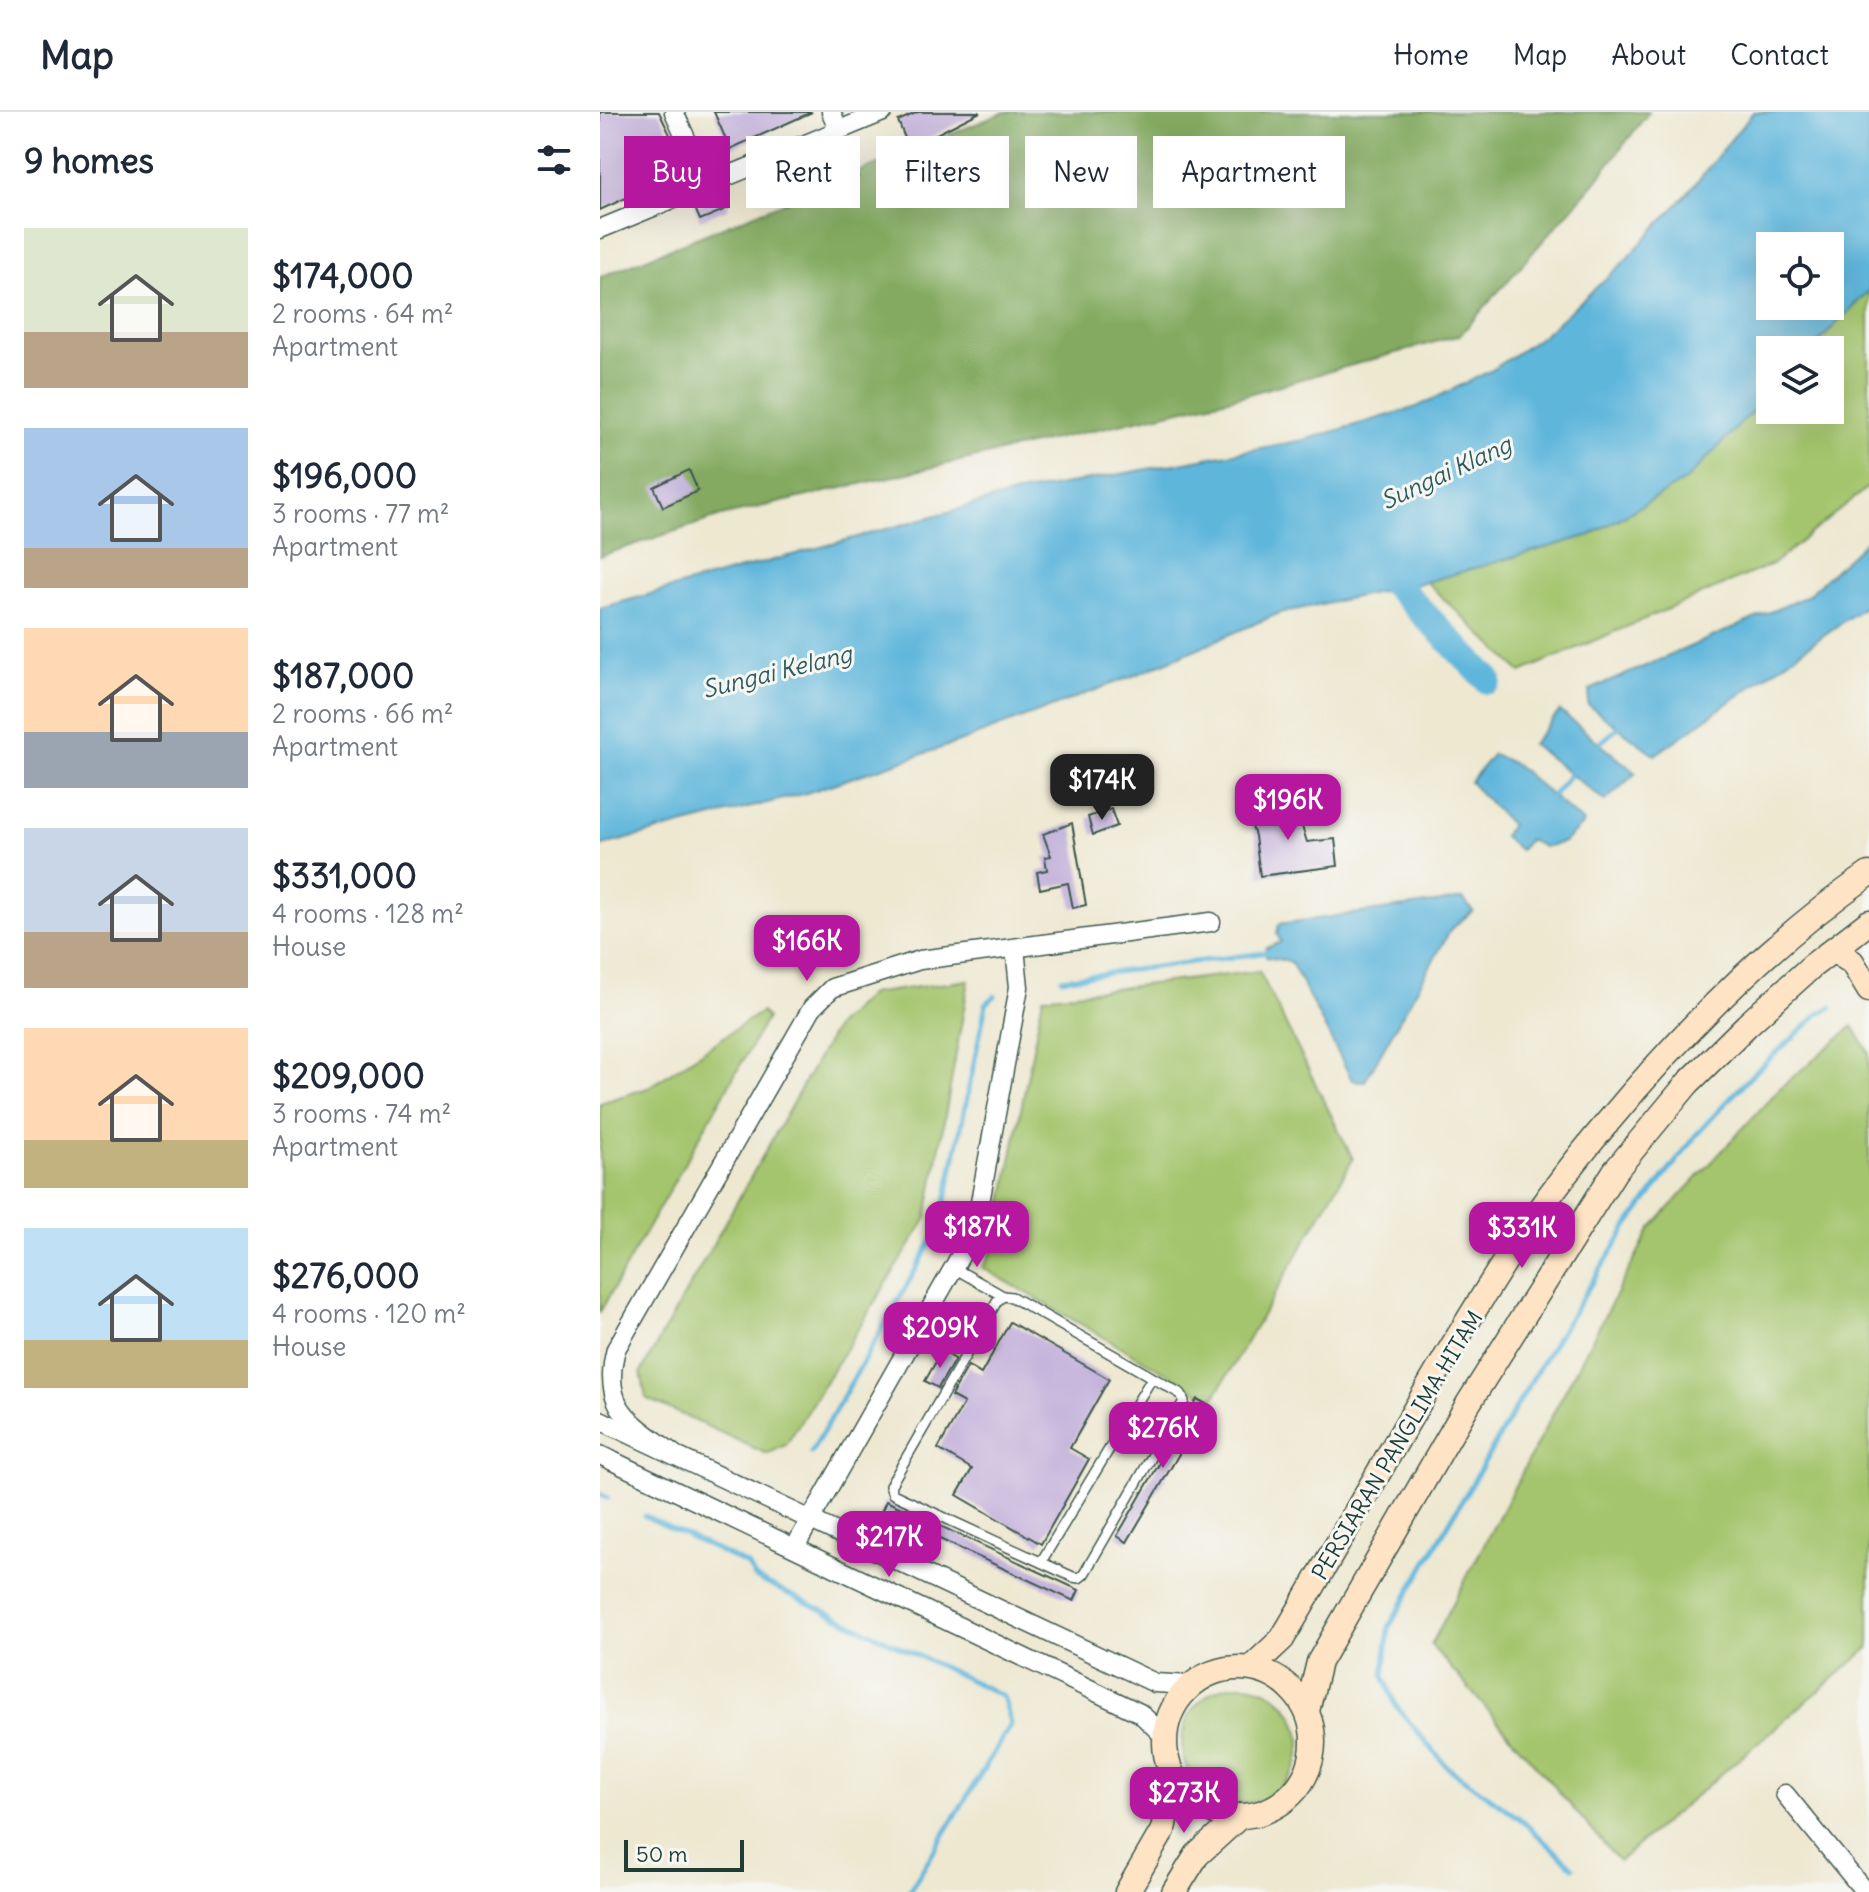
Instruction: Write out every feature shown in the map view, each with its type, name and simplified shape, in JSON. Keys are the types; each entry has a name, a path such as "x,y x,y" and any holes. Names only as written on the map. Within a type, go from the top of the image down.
{"main road":[{"name":"PERSIARAN PANGLIMA HITAM","path":"1251,1668 1282,1639 1517,1242 1582,1153 1661,1057 1719,999 1763,958 1869,874"},
{"name":"PERSIARAN PANGLIMA HITAM","path":"1307,1711 1319,1662 1468,1404 1615,1171 1688,1083 1747,1025 1869,922"},
{"path":"1833,950 1852,962 1869,990"},
{"path":"1230,1668 1251,1668 1274,1676 1294,1691 1307,1711 1313,1730 1313,1749 1309,1768 1301,1784 1289,1797 1258,1814 1240,1816 1208,1810 1182,1789 1173,1776 1165,1737 1173,1709 1191,1685 1209,1674 1230,1668"},
{"path":"1127,1892 1163,1830 1173,1776"},
{"path":"1174,1892 1197,1855 1240,1816"}],"street":[{"path":"674,112 685,136"},
{"path":"831,112 839,130"},
{"path":"730,175 883,112"},
{"path":"600,229 651,208"},
{"path":"600,1366 616,1349 812,1008 832,988 920,960 1211,922"},
{"path":"795,1547 975,1230 1019,987 1015,948"},
{"path":"616,1349 609,1382 613,1400 624,1416 675,1455"},
{"path":"600,1420 1155,1683 1191,1685"},
{"path":"600,1455 1140,1713 1165,1737"},
{"path":"1785,1794 1865,1892"}],"lane":[{"path":"954,1268 1003,1296 1012,1297 1181,1394 1184,1401 1079,1578 893,1494 890,1486 997,1301 1003,1296"},
{"path":"923,1322 970,1348"},
{"path":"1041,1562 1152,1378"}],"green space":[{"path":"1005,112 1649,112 1595,182 1460,335 1241,396 721,516 600,556 600,277 769,208 860,208 860,171 876,165 876,208 1009,208 1009,136 946,136"},
{"path":"1869,290 1869,486 1773,564 1521,672 1426,582 1591,535 1686,480 1756,408 1756,424 1844,424 1844,336 1825,336 1840,320 1844,320 1844,316"},
{"path":"1259,971 1353,1159 1213,1400 983,1268 994,1248 1043,997"},
{"path":"969,980 927,1218 786,1445 767,1454 646,1398 641,1372 836,1026 870,994"},
{"path":"761,1012 767,1018 600,1312 600,1103 648,1088"},
{"path":"1853,1026 1869,1053 1869,1648 1619,1861 1431,1645 1651,1228 1780,1088"},
{"path":"1241,1685 1264,1690 1283,1702 1295,1721 1300,1744 1295,1767 1283,1786 1264,1798 1241,1803 1218,1798 1199,1786 1187,1767 1182,1744 1187,1721 1199,1702 1218,1690"}],"water":[{"path":"1753,112 1869,112 1869,290 1844,316 1844,232 1756,232 1756,320 1840,320 1825,336 1756,336 1756,408 1686,480 1590,535 1426,582 1280,613 1133,676 959,742 806,793 600,846 600,608 1013,494 1304,440 1417,407 1492,370 1542,336 1618,268 1688,193"},
{"path":"1869,538 1869,603 1655,755 1588,705 1590,690 1807,596"},
{"path":"1560,711 1636,773 1605,801 1532,744"},
{"path":"1493,754 1516,765 1584,823 1564,842 1543,847 1529,839 1520,850 1503,836 1511,825 1470,782"},
{"path":"1463,899 1473,911 1451,929 1365,1081 1352,1080 1291,962 1266,957 1266,948 1281,942 1277,934 1279,924"}],"building":[{"path":"600,112 659,112 671,136 624,136 624,199 600,210"},
{"path":"714,112 812,112 759,136 746,136 746,142 730,149 730,136 724,136"},
{"path":"918,112 980,112 933,136 904,136 898,121"},
{"path":"695,208 729,208 700,220"},
{"path":"689,470 698,491 663,507 654,487"},
{"path":"1293,799 1307,842 1335,839 1338,866 1260,876 1255,836 1248,814"},
{"path":"1111,809 1117,826 1093,835 1088,817"},
{"path":"1072,823 1086,905 1073,908 1068,883 1040,889 1037,872 1047,870 1045,857 1051,856 1043,834"},
{"path":"1010,1322 1109,1379 1070,1448 1089,1459 1041,1544 957,1495 972,1469 938,1449 964,1403 951,1396 968,1366 981,1374"},
{"path":"942,1351 955,1359 938,1388 925,1381"},
{"path":"1197,1399 1208,1405 1127,1542 1117,1536"},
{"path":"886,1501 1079,1590 1074,1601 881,1512"}],"waterway":[{"path":"1371,560 1488,680"},
{"path":"1596,746 1622,724"},
{"path":"1549,800 1573,771"},
{"path":"1062,979 1271,952"},
{"path":"811,1453 941,1225 986,1004 995,996"},
{"path":"1573,1867 1519,1818 1447,1767 1396,1706 1384,1676 1389,1627 1548,1352 1629,1224 1696,1135 1752,1075 1820,1013 1832,1007"},
{"path":"600,1494 608,1498"},
{"path":"645,1516 748,1565 755,1578 1003,1696 1011,1724 909,1892"}],"water label":[{"name":"Sungai Klang","path":"1446,473"},
{"name":"Sungai Kelang","path":"777,672"}]}
